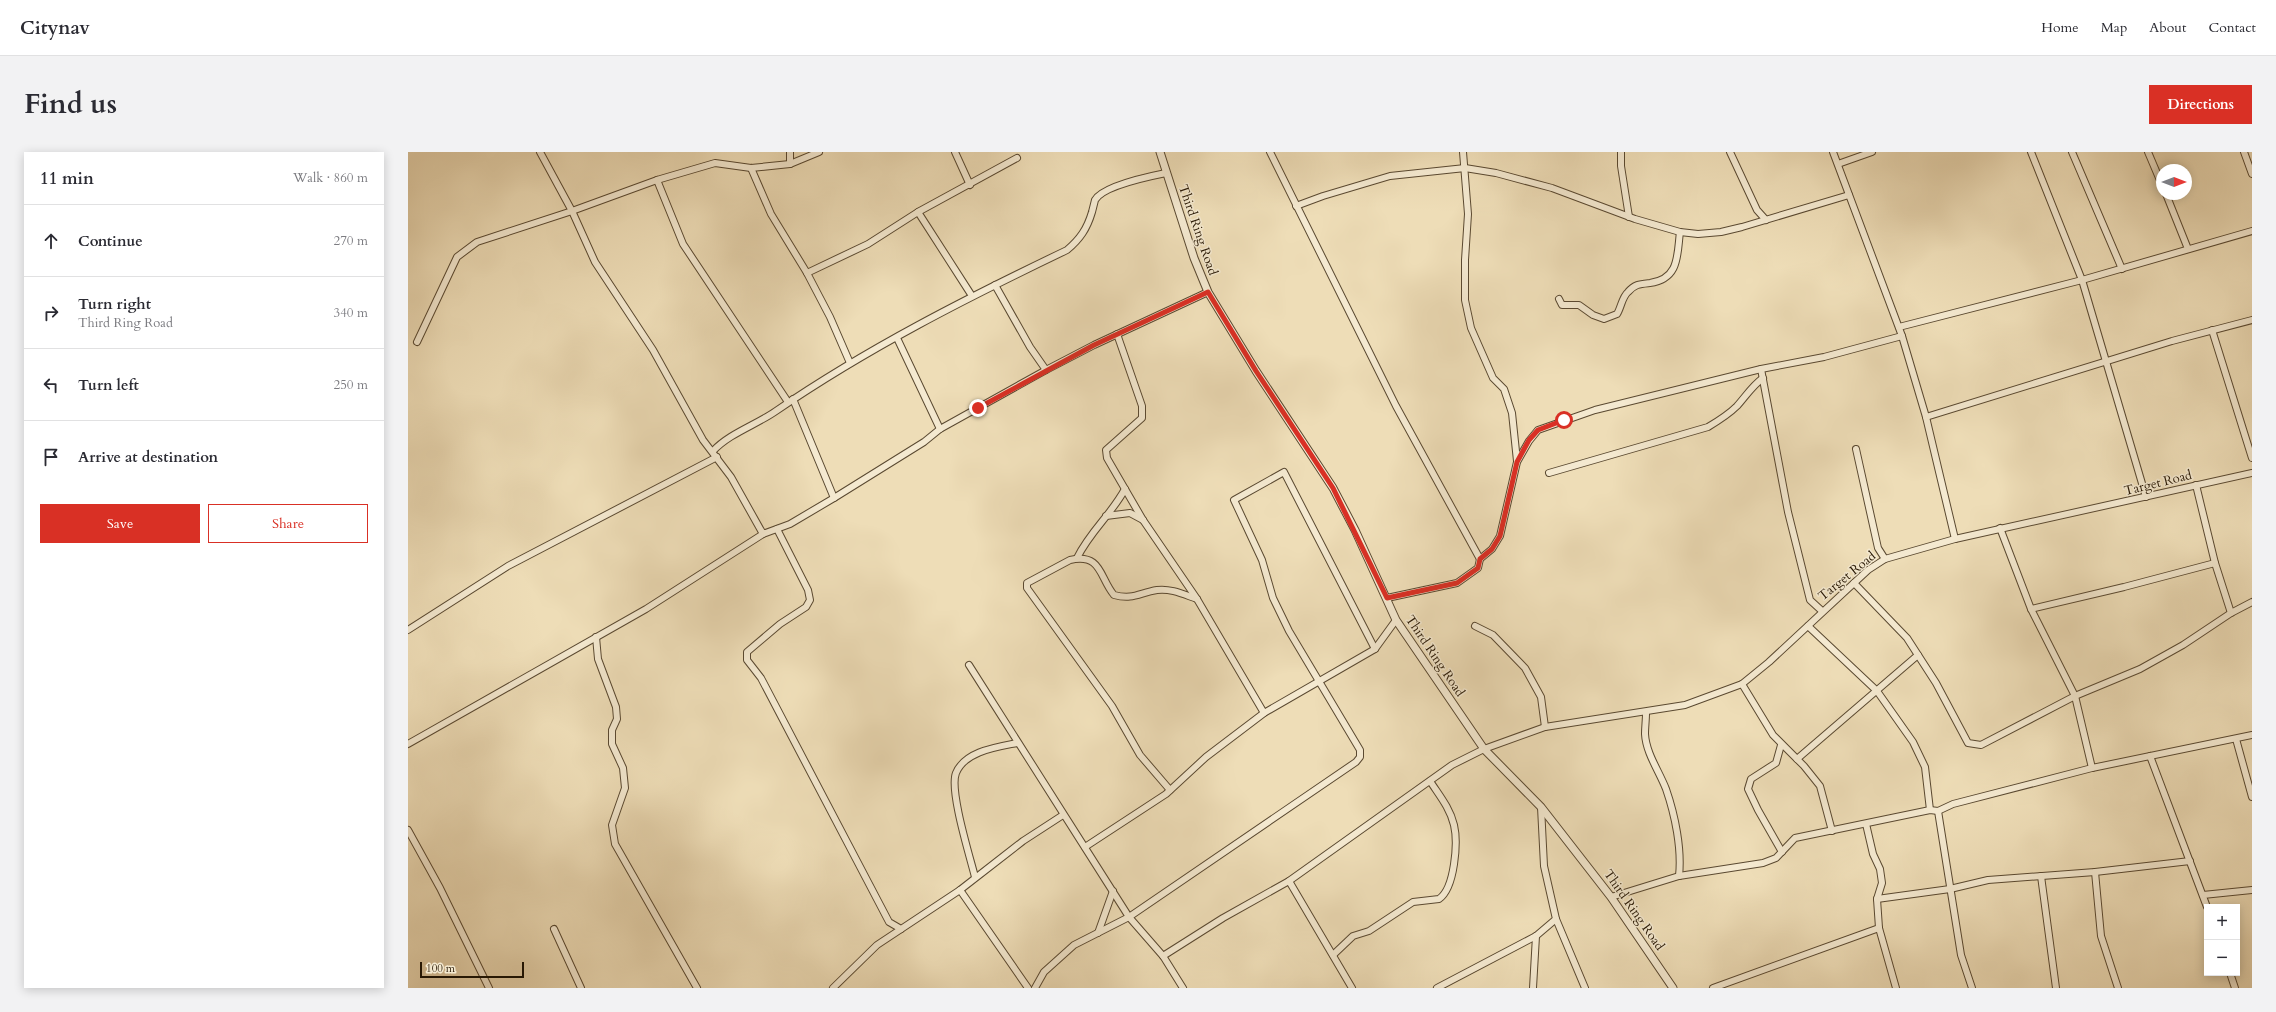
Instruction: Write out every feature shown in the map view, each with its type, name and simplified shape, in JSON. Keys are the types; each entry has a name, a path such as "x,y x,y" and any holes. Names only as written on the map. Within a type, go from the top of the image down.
{"street":[{"path":"540,152 572,211 595,262 652,350 704,440 731,477 763,534"},
{"path":"790,152 790,164"},
{"path":"417,342 457,257 476,242 572,211 657,180 715,163 751,168 790,164 819,152"},
{"path":"955,152 970,185"},
{"name":"Third Ring Road","path":"1160,152 1194,258 1208,292 1256,371 1333,488 1387,598 1396,620 1484,749 1542,807 1611,897 1673,988"},
{"path":"1270,152 1399,413 1480,559"},
{"path":"1463,152 1468,214 1465,260 1465,300 1471,328 1493,378 1504,389 1512,413 1517,462"},
{"path":"1621,152 1620,166 1629,217"},
{"path":"1730,152 1754,204 1766,220"},
{"path":"1833,152 1902,336 1926,417 1955,539"},
{"path":"1838,164 1872,152"},
{"path":"2031,152 2082,280 2146,497"},
{"path":"2072,152 2122,269"},
{"path":"2148,152 2156,171"},
{"path":"2244,152 2249,158 2252,174"},
{"path":"807,273 868,244 918,212 1017,158"},
{"path":"751,168 771,214 807,273 850,364"},
{"path":"1296,206 1323,196 1390,176 1465,168 1496,173 1552,188 1629,217 1680,232 1721,232 1849,195"},
{"path":"712,451 721,442 760,421 850,364 972,296 1067,250 1080,239 1087,227 1096,199 1125,183 1166,173"},
{"path":"657,180 683,244 790,401 834,498"},
{"path":"2168,200 2188,249"},
{"path":"918,212 972,296"},
{"path":"1899,327 2082,280 2252,231"},
{"path":"1559,299 1562,305 1579,305 1593,315 1604,319 1617,314 1626,293 1632,288 1637,284 1653,282 1667,276 1675,266 1678,259 1680,232"},
{"path":"995,285 1030,347 1046,370"},
{"path":"408,744 646,609 763,534 777,529 834,498 924,442 940,429 1046,370 1117,334 1208,292"},
{"path":"1926,417 2212,330 2252,320"},
{"path":"2212,330 2252,458"},
{"path":"1117,334 1142,406 1142,418 1106,450 1107,458 1143,520 1197,599 1264,713"},
{"path":"1387,598 1457,583 1478,568 1480,559 1492,549 1500,536 1517,462 1529,440 1538,430 1595,410 1761,369 1824,357 1902,336"},
{"path":"897,338 940,429"},
{"path":"1761,369 1788,512 1810,600 1822,611"},
{"path":"1549,473 1708,427 1723,418 1736,406 1754,385 1763,378"},
{"path":"1856,449 1878,548 1885,559"},
{"path":"408,630 508,566 716,457"},
{"path":"1035,988 1044,972 1074,945 1129,917 1356,762 1360,757 1360,750 1289,631 1273,598 1262,560 1234,500 1284,472 1375,649"},
{"name":"Target Road","path":"1162,956 1223,918 1290,881 1452,765 1484,749 1545,727 1646,713 1685,705 1742,684 1770,662 1822,611 1868,570 1885,559 2000,528 2252,473"},
{"path":"2196,485 2215,563 2231,613"},
{"path":"1077,558 1085,542 1116,506 1125,488"},
{"path":"1106,516 1130,513 1143,520"},
{"path":"2000,528 2031,609 2076,696 2092,768"},
{"path":"777,529 808,590 810,600 806,607 780,624 747,652 747,660 761,678 889,922 901,929"},
{"path":"1170,790 1140,755 1112,706 1027,588 1027,583 1070,560 1077,558 1090,560 1097,566 1114,595 1132,598 1157,590 1174,591 1197,599"},
{"path":"2031,609 2124,587 2215,563"},
{"path":"1854,583 1907,638 1936,683 1968,743 1974,745 1981,745 2076,696 2140,669 2183,645 2231,613 2252,602"},
{"path":"1085,847 1170,790 1206,757 1264,713 1375,649 1396,620"},
{"path":"1475,626 1493,635 1524,668 1541,697 1545,727"},
{"path":"1808,626 1877,691 1914,742 1925,767 1930,810"},
{"path":"596,637 598,659 616,706 617,719 612,730 612,744 623,768 625,788 612,825 615,844 697,988"},
{"path":"1797,759 1918,655"},
{"path":"969,664 1017,743 1129,917 1162,956 1183,988"},
{"path":"1742,684 1760,715 1781,745 1797,759 1820,786 1832,831"},
{"path":"1646,713 1645,736 1654,763 1666,789 1681,862 1679,876"},
{"path":"1611,897 1679,876 1763,863 1776,858 1795,838 1930,810 1938,811 1953,804 2092,768 2252,735"},
{"path":"2236,739 2252,797"},
{"path":"975,877 960,819 955,784 956,773 965,761 988,748 1017,743"},
{"path":"1781,745 1776,763 1751,779 1748,789 1782,852"},
{"path":"2150,756 2206,904"},
{"path":"1333,954 1353,936 1369,931 1413,902 1439,899 1447,888 1454,869 1454,825 1448,808 1430,781"},
{"path":"1542,807 1544,866 1556,919 1585,988"},
{"path":"1938,811 1961,955 1972,988"},
{"path":"833,988 878,944 960,890 1023,841 1063,815"},
{"path":"1866,824 1873,854 1880,869 1882,883 1877,900 1879,928 1896,988"},
{"path":"408,830 440,888 489,988"},
{"path":"1877,900 1988,880 2095,872 2190,861"},
{"path":"2095,872 2100,936 2118,988"},
{"path":"2041,876 2056,988"},
{"path":"1290,881 1352,988"},
{"path":"960,890 1028,988"},
{"path":"2203,895 2252,890"},
{"path":"1098,933 1113,891"},
{"path":"1437,988 1536,936 1556,919"},
{"path":"1713,988 1879,928"},
{"path":"554,929 581,988"},
{"path":"1533,988 1536,936"},
{"path":"2231,976 2235,988"}],"route":[{"path":"978,408 1094,345 1208,292 1256,371 1333,488 1387,598 1457,583 1468,577 1478,568 1480,559 1492,549 1500,536 1507,512 1517,462 1529,440 1538,430 1564,420"}]}
